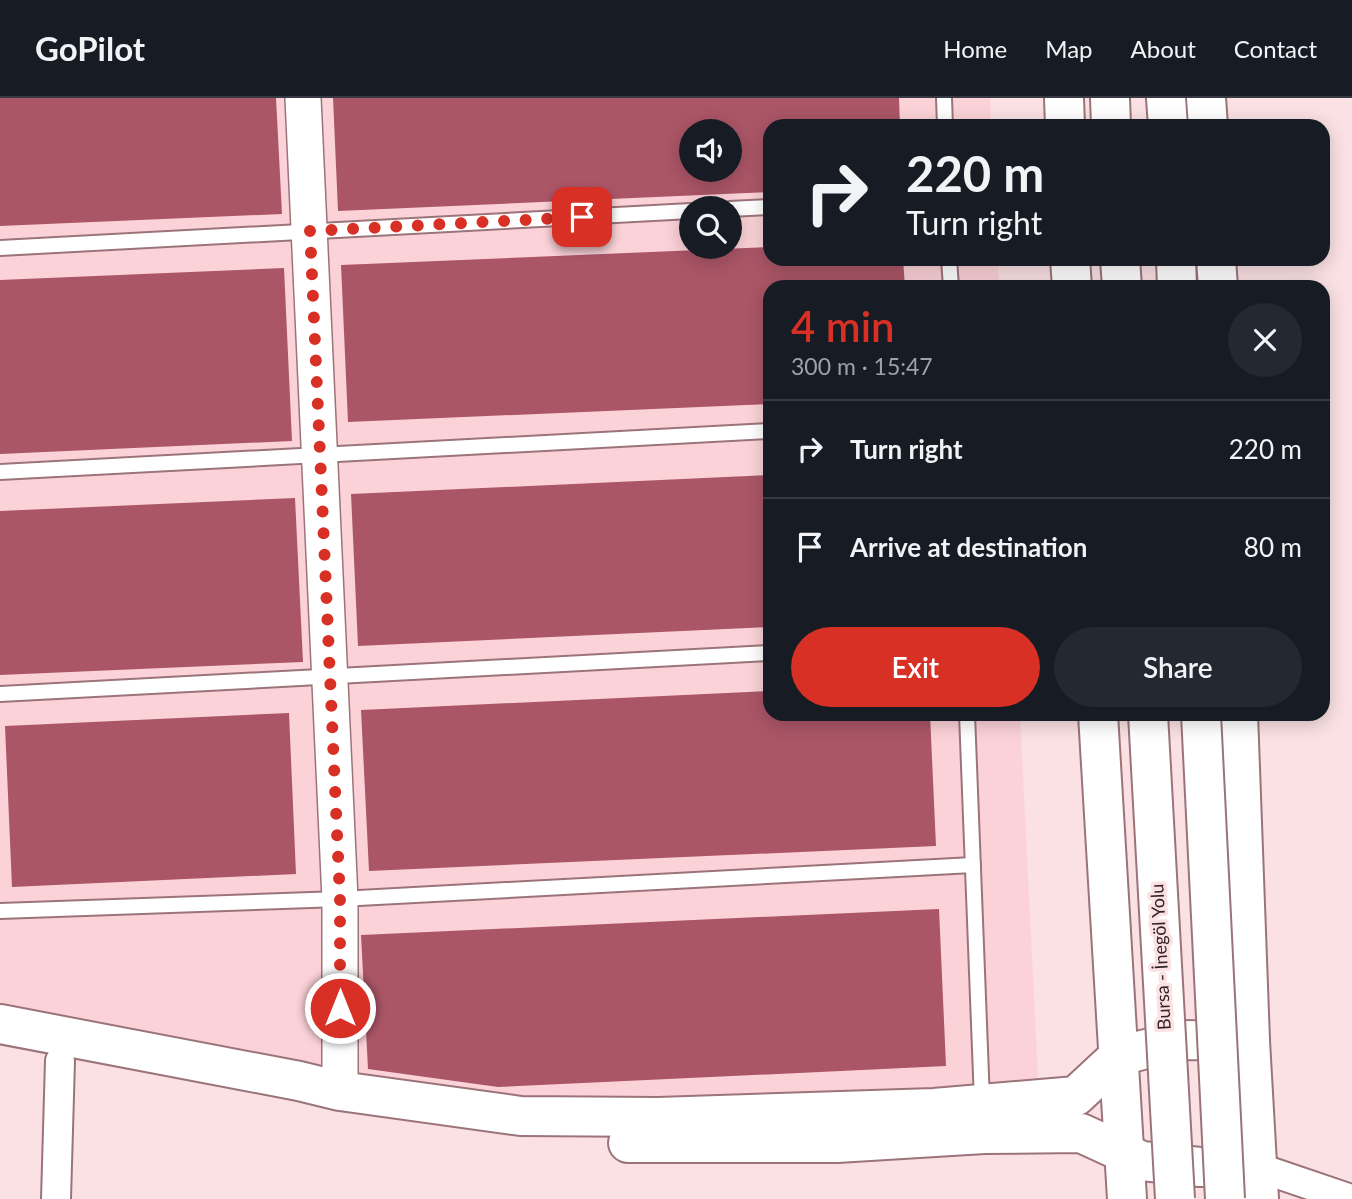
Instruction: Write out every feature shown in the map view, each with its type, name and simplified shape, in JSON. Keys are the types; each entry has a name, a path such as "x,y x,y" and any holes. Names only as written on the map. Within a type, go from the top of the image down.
{"main road":[{"path":"1064,98 1065,119"},
{"path":"1110,98 1111,119"},
{"path":"1166,98 1168,119"},
{"path":"1206,98 1208,119"},
{"path":"1098,721 1127,1199"},
{"name":"Bursa - İnegöl Yolu","path":"1148,721 1175,1199"},
{"path":"1202,721 1225,1199"},
{"path":"0,1024 340,1091 521,1116 658,1117 934,1108 983,1119 1081,1133 1142,1161 1200,1167 1258,1183 1238,721"},
{"path":"0,1050 345,1116 464,1134 602,1143 837,1143 983,1119 1076,1096 1119,1056 1181,1040 1250,1041"}],"street":[{"path":"303,98 340,899 340,1091"},
{"path":"56,1199 60,1061"},
{"path":"1258,1183 1351,1199"}],"lane":[{"path":"944,98 945,119"},
{"path":"742,208 763,207"},
{"path":"0,247 679,212"},
{"path":"0,472 763,431"},
{"path":"0,694 763,653"},
{"path":"967,721 983,1119"},
{"path":"0,911 340,899 973,865"}],"shaded area":[{"path":"0,98 990,98 991,119 763,119 763,266 998,266 999,280 763,280 763,721 1020,721 1039,1098 447,1100 0,1030"}],"building":[{"path":"0,98 276,98 282,214 0,226"},
{"path":"333,98 899,98 900,119 763,119 763,192 338,211"},
{"path":"763,247 763,266 904,266 904,280 763,280 763,404 348,422 341,265 679,251 679,259 742,259 742,248"},
{"path":"284,268 292,441 0,454 0,280"},
{"path":"763,475 763,627 358,646 351,494"},
{"path":"295,498 303,662 0,675 0,511"},
{"path":"763,691 763,721 930,721 936,846 369,871 361,710"},
{"path":"289,713 296,874 12,887 5,726"},
{"path":"939,909 946,1066 498,1087 368,1069 361,935"}],"route":[{"path":"340,1008 340,899 310,231 582,217"}]}
